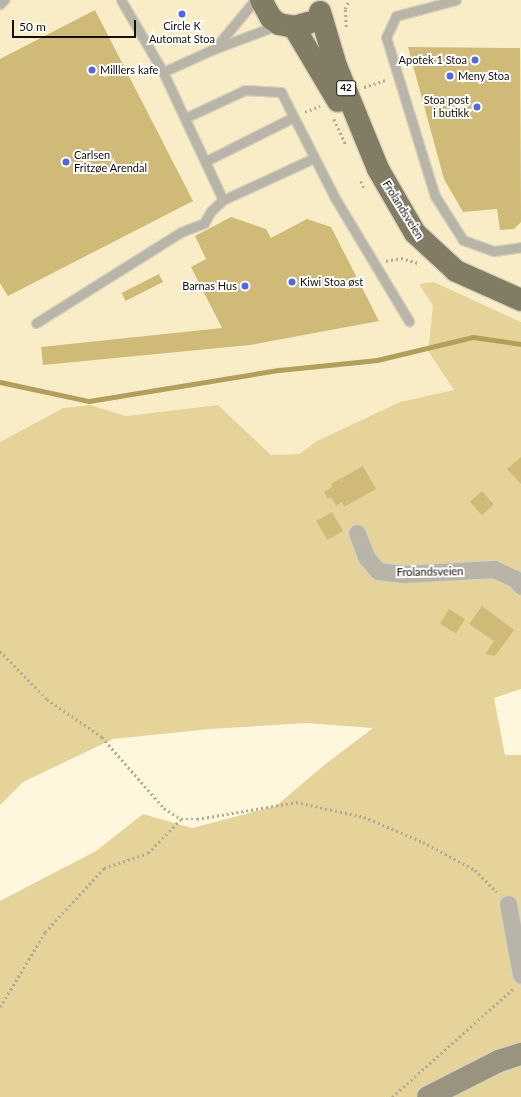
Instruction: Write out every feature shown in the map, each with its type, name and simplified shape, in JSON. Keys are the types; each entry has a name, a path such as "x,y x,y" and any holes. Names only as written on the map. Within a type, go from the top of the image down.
{"main road":[{"name":"42","path":"260,0 270,18 287,26 308,22 322,6"},
{"name":"Frolandsveien","path":"322,6 336,66 376,164 393,199 424,244 444,263 472,280 521,300"},
{"name":"Frolandsveien","path":"287,26 376,164"},
{"name":"Frolandsveien","path":"472,280 521,286"},
{"path":"428,1097 499,1062 521,1054"}],"street":[{"name":"Frolandsveien","path":"357,533 366,557 378,571 402,574 494,569 515,579 521,586"},
{"path":"508,904 518,981"}],"lane":[{"path":"0,4 4,0"},
{"path":"121,0 163,72 223,200"},
{"path":"214,49 254,0"},
{"path":"456,0 396,16 386,38 435,196 463,240 494,251 521,247"},
{"path":"163,72 214,49 287,26"},
{"path":"185,118 245,90 281,92 334,198 409,321"},
{"path":"206,161 294,117"},
{"path":"36,322 181,232 204,222 211,211 223,200 314,158"}],"path":[{"path":"361,88 398,76"},
{"path":"294,117 328,103"},
{"path":"0,651 47,699 102,737 164,808 181,819 197,819 296,802 364,817 423,842 475,870 508,904"},
{"path":"0,1007 45,932 104,868 148,854 181,819"},
{"path":"392,1097 518,981"}],"shaded area":[{"path":"0,0 521,0 521,322 434,282 419,284 433,306 428,351 455,390 400,402 317,441 299,454 271,455 218,405 126,416 90,405 63,408 0,442"},
{"path":"434,282 521,322 521,689 494,698 505,755 521,755 521,1097 0,1097 0,901 96,851 143,814 192,828 276,806 323,766 373,728 306,723 210,729 113,739 23,782 0,805 0,442 63,408 90,405 126,416 218,405 271,455 299,454 317,441 400,402 454,390 428,351 433,306 419,284"}],"building":[{"path":"95,10 193,201 8,296 0,283 0,59"},
{"path":"408,47 520,48 521,222 514,229 500,230 497,209 463,212 444,179"},
{"path":"231,217 266,229 271,238 307,219 331,227 379,321 250,345 43,365 41,347 222,328 191,267 206,259 195,236"},
{"path":"159,274 163,282 126,301 122,293"},
{"path":"521,457 521,484 507,469"},
{"path":"363,466 376,489 344,507 342,502 336,506 331,497 328,499 324,492 332,487 331,484"},
{"path":"482,491 494,505 482,515 470,501"},
{"path":"332,512 343,531 327,540 316,521"},
{"path":"482,606 514,630 495,656 485,654 494,641 469,624"},
{"path":"449,609 465,619 456,633 440,623"}],"waterway":[{"path":"0,382 89,401 279,370 377,360 473,337 521,344"}],"place":[{"name":"Circle K Automat Stoa","path":"182,14"},
{"name":"Apotek 1 Stoa","path":"475,60"},
{"name":"Milllers kafe","path":"92,70"},
{"name":"Meny Stoa","path":"450,76"},
{"name":"Stoa post i butikk","path":"477,107"},
{"name":"Carlsen Fritzøe Arendal","path":"66,162"},
{"name":"Kiwi Stoa øst","path":"292,282"},
{"name":"Barnas Hus","path":"245,286"}]}
